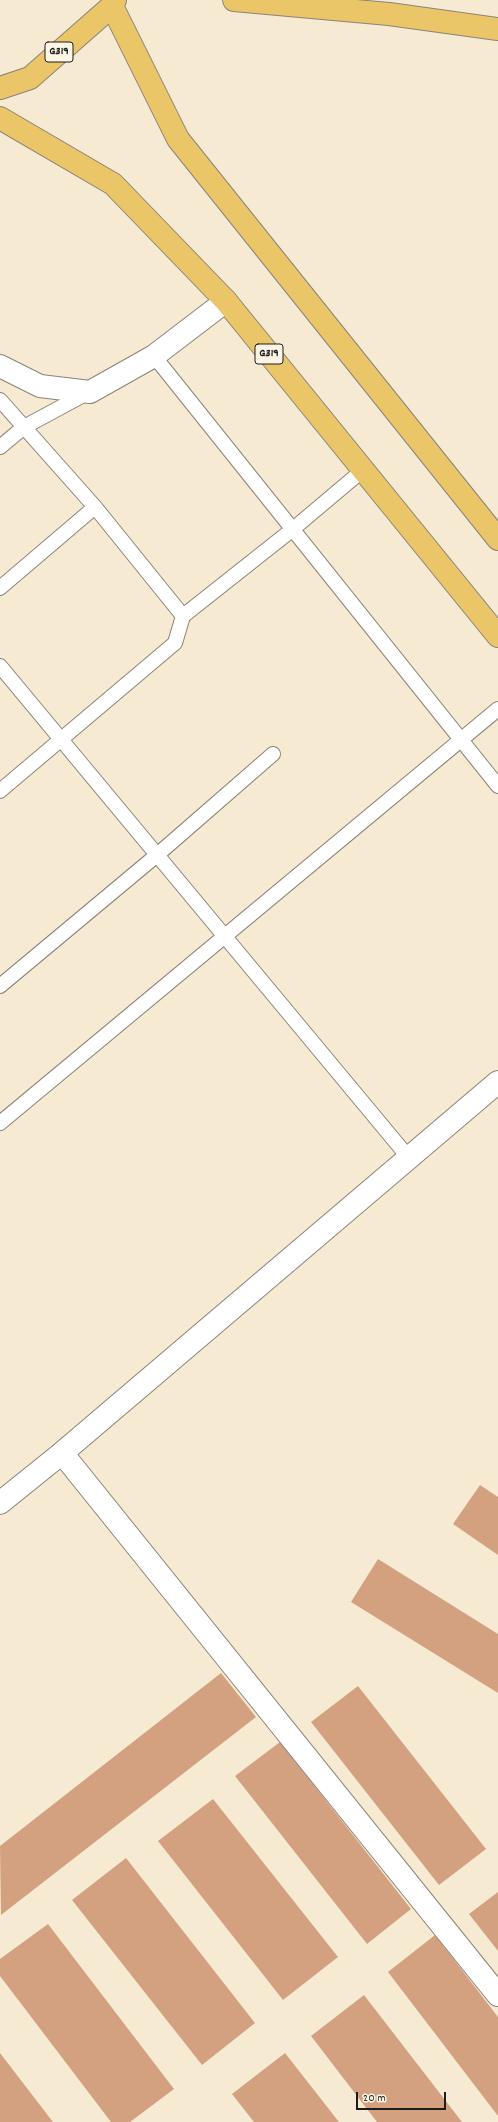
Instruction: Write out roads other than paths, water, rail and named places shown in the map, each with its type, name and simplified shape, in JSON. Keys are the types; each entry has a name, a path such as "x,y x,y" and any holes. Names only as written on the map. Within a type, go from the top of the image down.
{"main road":[{"path":"234,0 389,14 498,29"},
{"name":"G319","path":"0,88 30,78 114,3 178,139 498,539"},
{"name":"G319","path":"0,118 114,184 226,301 498,636"}],"street":[{"path":"0,366 40,386 90,392 154,356 226,301"},
{"path":"0,1503 62,1453 498,1082"},
{"path":"62,1453 498,1995"}],"lane":[{"path":"154,356 498,786"},
{"path":"0,447 24,427 90,392"},
{"path":"0,400 95,507 183,616"},
{"path":"0,791 175,643 183,616 293,529 363,470"},
{"path":"0,588 95,507"},
{"path":"0,666 409,1158"},
{"path":"0,1123 498,709"},
{"path":"0,986 157,856 273,754"}]}
